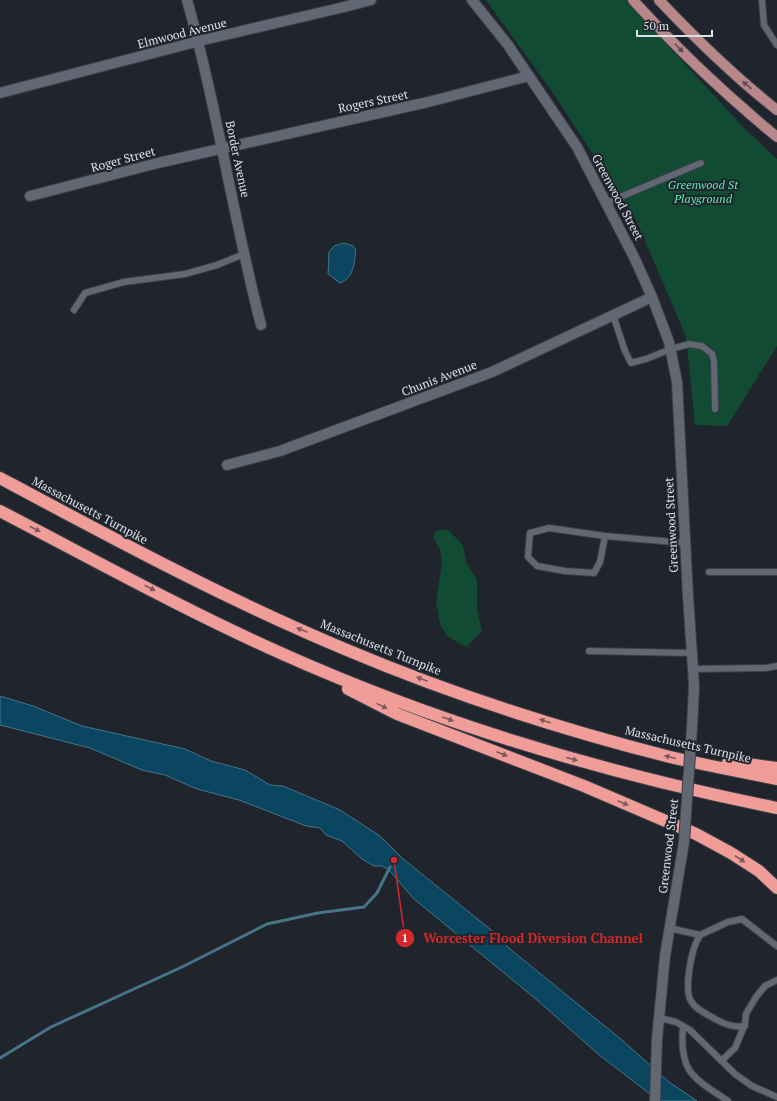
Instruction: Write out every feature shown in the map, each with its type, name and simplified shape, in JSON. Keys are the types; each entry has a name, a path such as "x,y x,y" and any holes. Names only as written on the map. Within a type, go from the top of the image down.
{"highway":[{"name":"Massachusetts Turnpike","path":"0,478 118,542 203,585 280,621 449,690 525,715 644,750 777,779"},
{"path":"0,511 184,606 286,655 413,707 564,756 657,781 777,808"},
{"path":"286,655 335,683 397,714 584,786 696,834 731,853 759,871 777,888"},
{"path":"698,763 747,764 777,768"}],"main road":[{"path":"633,0 710,78 745,111 777,137"},
{"path":"659,0 720,60 777,110"}],"street":[{"name":"Border Avenue","path":"187,0 199,41 223,148 244,254 261,325"},
{"name":"Elmwood Avenue","path":"0,93 199,41 371,0"},
{"name":"Greenwood Street","path":"472,0 508,45 577,147 634,257 652,297 671,349 677,382 694,687 684,842 665,956 656,1065 655,1101"},
{"name":"Rogers Street","path":"223,148 428,102 529,76"},
{"name":"Roger Street","path":"30,196 223,148"},
{"name":"Chunis Avenue","path":"227,465 280,452 492,372 652,297"}],"lane":[{"path":"762,0 764,26 777,45"},
{"path":"606,203 701,163"},
{"path":"74,310 85,293 124,282 185,274 216,265 244,254"},
{"path":"613,316 625,351 631,363 689,344 702,346 712,354 714,361 715,409"},
{"path":"605,536 600,562 594,573 565,571 537,566 528,557 530,533 549,528 605,536 685,543"},
{"path":"708,572 777,572"},
{"path":"589,651 691,653"},
{"path":"693,669 766,668 777,666"},
{"path":"745,1026 737,1027 718,1020 696,1008 690,1001 688,995 690,969 695,944 700,935 728,922 742,919 777,946"},
{"path":"669,928 700,935"},
{"path":"721,1061 735,1048 745,1026 746,1014 756,997 765,986 777,980"},
{"path":"660,1018 676,1022 690,1030 735,1074 752,1086 777,1097"},
{"path":"683,1026 682,1042 684,1058 688,1070 702,1084 728,1101"}],"green space":[{"name":"Greenwood St Playground","path":"486,0 626,0 745,129 777,159 777,346 727,426 695,425 686,336 636,220 555,96"},
{"path":"437,530 448,530 463,545 466,562 477,580 477,608 482,631 466,647 447,636 440,624 436,601 442,564 440,550 433,537"}],"water":[{"path":"344,243 353,246 356,250 351,274 345,281 340,283 328,274 329,252 334,246"},
{"path":"0,696 33,706 82,726 185,749 211,761 245,770 270,785 283,786 340,810 380,836 402,858 490,929 510,949 622,1040 669,1082 697,1101 659,1101 598,1054 537,1000 414,899 389,870 382,866 374,866 362,859 342,841 326,835 320,828 306,826 239,800 197,789 165,775 142,770 90,748 0,725"}],"waterway":[{"path":"0,1058 51,1027 182,967 267,924 318,913 364,907 377,893 390,867"}],"place":[{"name":"Worcester Flood Diversion Channel","path":"394,860"}]}
